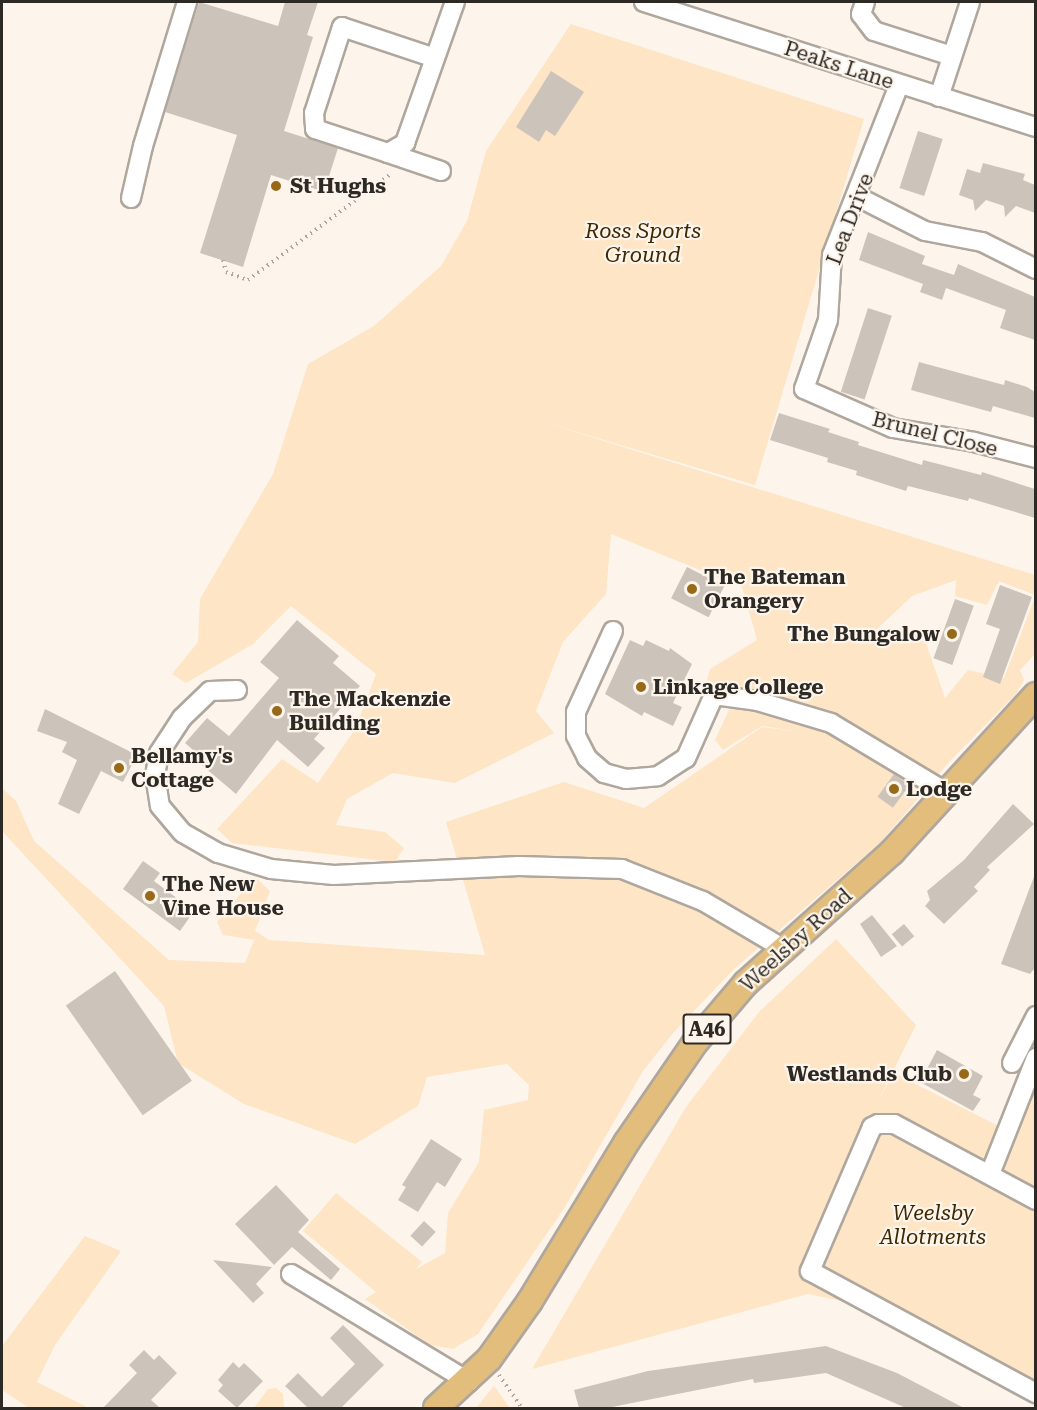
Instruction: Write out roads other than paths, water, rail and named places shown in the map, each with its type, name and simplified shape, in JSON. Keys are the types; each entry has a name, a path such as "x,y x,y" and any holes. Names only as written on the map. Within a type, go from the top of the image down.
{"main road":[{"name":"Weelsby Road","path":"436,1408 469,1382 489,1359 530,1301 626,1143 694,1044 746,983 786,950 891,852 1035,695"}],"street":[{"path":"131,198 146,135 187,2"},
{"path":"388,153 405,143 455,2"},
{"name":"Peaks Lane","path":"644,2 1035,127"},
{"path":"865,2 861,14 874,31 952,56"},
{"path":"939,97 970,2"},
{"path":"435,58 342,27 314,113 315,129 441,171"},
{"name":"Lea Drive","path":"804,389 828,320 832,255 858,197 899,85"},
{"path":"858,197 925,231 982,242 1035,268"},
{"name":"Brunel Close","path":"804,389 894,428 974,442 1035,458"},
{"path":"613,631 576,712 576,736 587,758 604,773 626,779 658,776 686,758 714,695 757,701 831,723 946,792"},
{"path":"237,690 210,691 182,718 159,753 155,775 160,806 183,833 218,853 271,869 334,875 519,866 622,869 702,901 786,950"},
{"path":"1012,1063 1035,1016"},
{"path":"990,1174 1035,1058"},
{"path":"1035,1200 894,1124 878,1124 872,1127 810,1271 1035,1393"},
{"path":"291,1274 469,1382"}],"place":[{"name":"St Hughs","path":"276,186"},
{"name":"The Bateman Orangery","path":"692,589"},
{"name":"The Bungalow","path":"952,634"},
{"name":"Linkage College","path":"641,687"},
{"name":"The Mackenzie Building","path":"277,711"},
{"name":"Bellamy's Cottage","path":"119,768"},
{"name":"Lodge","path":"894,789"},
{"name":"The New Vine House","path":"150,896"},
{"name":"Westlands Club","path":"964,1074"}],"park label":[{"name":"Ross Sports Ground","path":"643,243"},
{"name":"Weelsby Allotments","path":"933,1225"}]}
